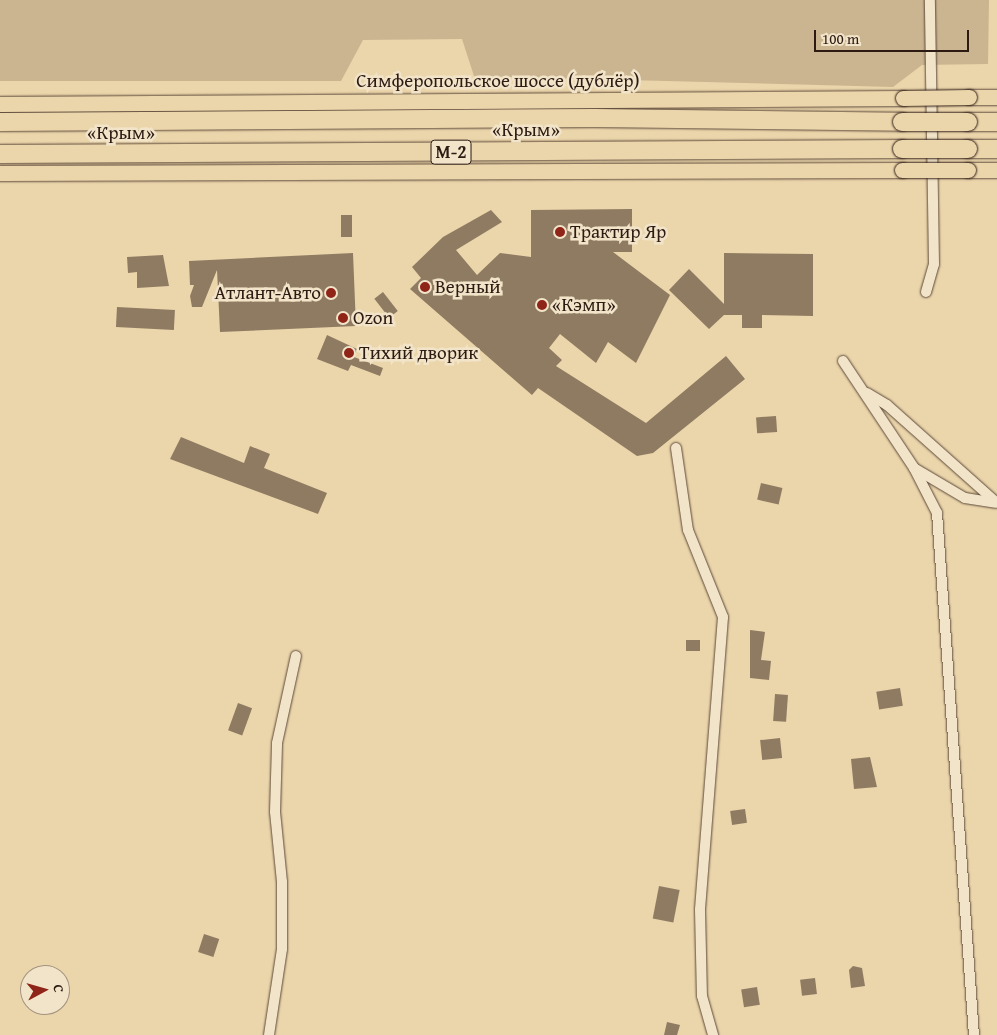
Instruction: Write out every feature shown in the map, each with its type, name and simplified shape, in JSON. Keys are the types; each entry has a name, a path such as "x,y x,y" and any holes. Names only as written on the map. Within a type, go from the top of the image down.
{"highway":[{"name":"«Крым»","path":"0,122 585,118 997,122"},
{"name":"«Крым»","path":"0,154 997,149"}],"main road":[{"name":"Симферопольское шоссе (дублёр)","path":"0,104 997,97"},
{"path":"0,173 997,170"}],"street":[{"path":"926,292 934,264 930,0"},
{"path":"843,361 914,468 937,513 974,1035"},
{"path":"864,392 887,405 996,503"},
{"path":"676,448 688,530 723,617 700,910 702,996 713,1035"},
{"path":"914,468 965,498 996,503"},
{"path":"269,1035 282,949 282,882 275,812 278,743 296,656"}],"shaded area":[{"path":"0,0 989,0 988,64 922,65 893,87 474,76 462,39 363,40 341,81 0,81"}],"building":[{"path":"632,209 632,252 613,252 670,295 636,363 608,342 596,363 560,334 549,348 562,360 556,366 646,423 726,356 745,379 653,453 637,456 538,388 532,395 410,289 421,278 412,267 443,237 491,210 502,222 456,250 477,275 500,253 531,257 531,210"},
{"path":"341,215 352,215 352,237 341,237"},
{"path":"353,253 356,326 220,332 217,270 202,307 192,307 190,296 194,285 190,285 189,261"},
{"path":"724,253 813,254 813,316 762,315 762,328 742,328 742,315 724,315 709,329 669,290 689,269 724,304"},
{"path":"163,255 169,286 137,288 137,272 128,273 127,257"},
{"path":"383,292 398,311 389,318 374,299"},
{"path":"117,307 175,310 174,330 116,327"},
{"path":"327,335 357,349 354,357 383,368 380,376 351,365 348,371 317,359"},
{"path":"776,416 777,432 757,433 756,417"},
{"path":"181,437 244,463 250,446 270,454 264,468 327,493 318,514 170,459"},
{"path":"761,483 782,488 779,505 757,500"},
{"path":"750,630 765,632 761,660 771,661 769,680 750,678"},
{"path":"686,640 700,640 700,651 686,651"},
{"path":"900,688 903,706 879,710 876,692"},
{"path":"775,694 788,695 786,722 773,721"},
{"path":"238,703 252,708 242,735 228,730"},
{"path":"780,738 782,758 762,760 760,740"},
{"path":"870,757 877,787 854,789 851,759"},
{"path":"745,809 747,823 732,825 730,811"},
{"path":"659,886 680,890 673,922 653,918"},
{"path":"204,934 219,939 213,957 198,952"},
{"path":"853,966 862,968 865,986 851,988 849,970"},
{"path":"815,978 817,994 802,996 800,980"},
{"path":"757,987 760,1005 744,1007 741,990"},
{"path":"667,1022 680,1025 677,1035 664,1035"}],"place":[{"name":"Трактир Яр","path":"560,232"},
{"name":"Верный","path":"425,287"},
{"name":"Атлант-Авто","path":"331,293"},
{"name":"«Кэмп»","path":"542,305"},
{"name":"Ozon","path":"343,318"},
{"name":"Тихий дворик","path":"349,353"}]}
